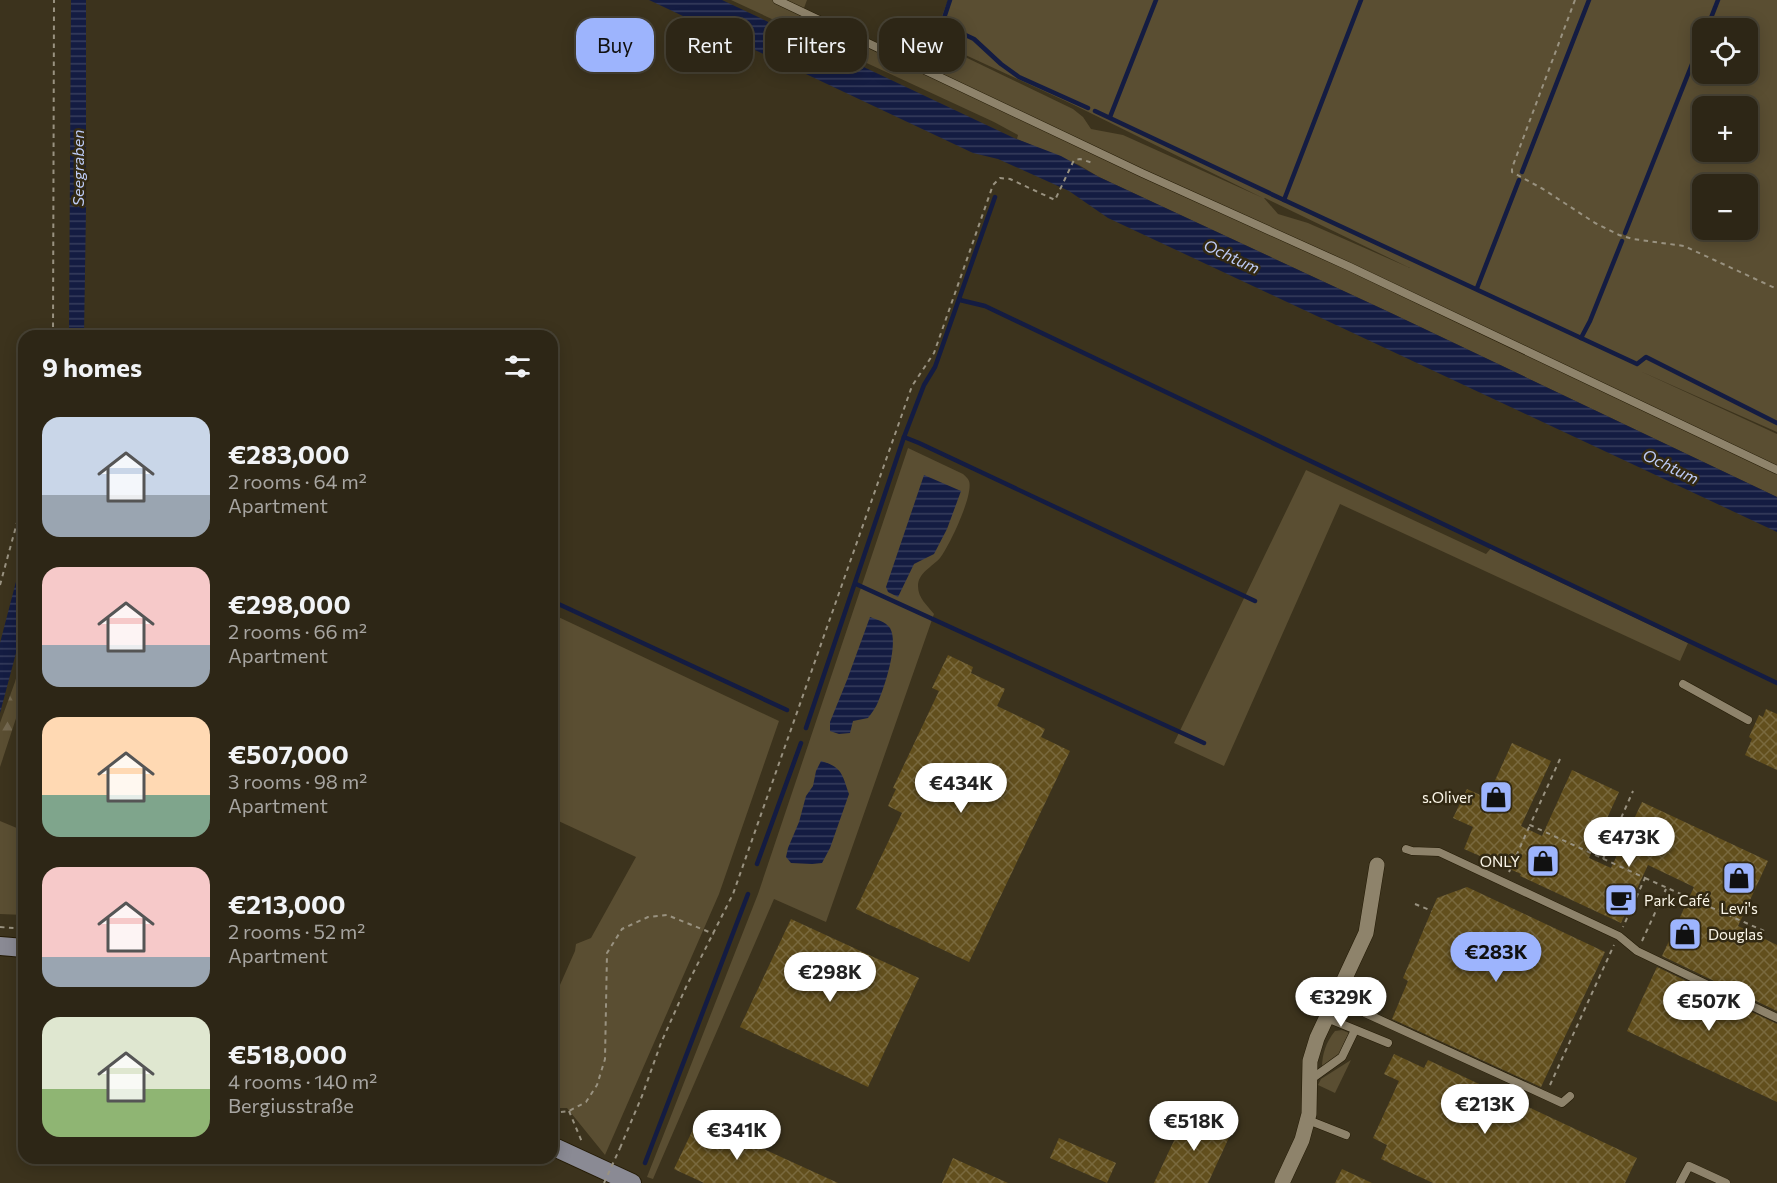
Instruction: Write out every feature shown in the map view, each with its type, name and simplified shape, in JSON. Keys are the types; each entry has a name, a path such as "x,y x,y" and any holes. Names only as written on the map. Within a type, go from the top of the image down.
{"main road":[{"path":"0,946 18,948"},
{"path":"558,1149 632,1183"}],"street":[{"path":"1282,1183 1302,1140 1308,1120 1310,1061 1317,1038 1366,933 1377,865"}],"lane":[{"path":"777,0 1142,173 1350,267 1777,470"},
{"path":"1683,684 1748,720"},
{"path":"1406,849 1439,852 1505,882 1618,936 1637,951 1777,1018"},
{"path":"1365,1013 1562,1103 1570,1096"},
{"path":"1328,1018 1388,1043"},
{"path":"1310,1080 1342,1058 1355,1030"},
{"path":"1308,1120 1346,1135"},
{"path":"1680,1183 1689,1166 1726,1183"}],"path":[{"path":"53,330 54,0"},
{"path":"1575,0 1512,172 1595,223 1619,235 1684,246 1777,288"},
{"path":"604,1183 686,987 733,894 750,851 912,386 934,354 993,185 1000,178 1010,179 1055,200 1074,160"},
{"path":"0,585 18,519"},
{"path":"1603,859 1633,791"},
{"path":"1505,882 1530,825"},
{"path":"1645,878 1764,931"},
{"path":"1637,951 1667,888"},
{"path":"1415,904 1432,911"},
{"path":"558,1112 569,1111 586,1102 597,1085 605,1059 607,952 622,929 648,917 667,915 714,934"},
{"path":"0,927 18,928"},
{"path":"1589,984 1595,987"}],"green space":[{"path":"731,0 807,0 801,16 805,18 770,18"},
{"path":"948,0 1777,0 1777,432 1640,371 1777,434 1777,497 1099,177 1079,165 1017,139 1018,135 886,72 965,72 965,57 1073,109 1083,117 1091,129 1123,135 1263,198 1072,104 965,55 965,18 941,18","holes":["1264,198 1410,268 1308,223 1278,214"]},
{"path":"867,48 879,53 879,69 867,63"},
{"path":"908,448 963,474 969,480 970,488 960,520 949,543 940,558 920,577 918,586 920,594 934,614 826,922 774,899 653,1179 647,1177 758,894"},
{"path":"1306,470 1486,554 1492,547 1509,558 1688,643 1680,661 1340,504 1224,766 1174,743"},
{"path":"558,617 779,721 719,894 605,1155 567,1108 558,1108 558,989 576,944 591,938 636,857 558,821"},
{"path":"18,671 18,712 0,767 0,723"},
{"path":"0,821 18,828 18,915 0,914"},
{"path":"1342,1030 1349,1033 1339,1054 1322,1068 1329,1039 1335,1031"},
{"path":"1351,1060 1335,1093 1318,1085 1321,1079"}],"water":[{"name":"Seegraben","path":"71,0 86,0 84,330 69,330"},
{"path":"649,0 722,0 765,20 765,55 753,49 753,18 687,18"},
{"name":"Ochtum","path":"867,69 1014,138 1061,156 1099,177 1777,497 1777,532 1108,218 1069,191 998,159 973,153 801,72 867,72"},
{"path":"924,475 961,491 947,529 934,554 914,564 898,597 888,592 886,587"},
{"path":"18,574 18,646 0,713 0,643"},
{"path":"870,617 890,628 893,644 887,676 877,704 868,718 853,721 850,733 839,734 830,731 830,722"},
{"path":"821,761 840,772 849,794 830,848 822,863 791,863 786,857 788,848"}],"building":[{"path":"948,655 973,667 971,673 1005,689 997,706 1045,729 1041,737 1070,751 969,962 856,909 902,813 888,806 896,789 893,788 939,691 932,688"},
{"path":"1766,709 1777,714 1777,770 1745,755 1752,739 1749,737 1759,715 1763,717"},
{"path":"1512,743 1551,761 1521,826 1542,836 1572,770 1619,792 1589,858 1611,868 1642,802 1768,861 1738,926 1777,945 1777,1011 1662,956 1694,887 1648,865 1621,923 1464,849 1473,827 1453,818 1467,789 1487,798"},
{"path":"1467,887 1605,952 1541,1087 1392,1019 1408,981 1403,978 1437,898"},
{"path":"791,919 919,978 868,1087 740,1027"},
{"path":"1657,967 1777,1024 1777,1102 1627,1031"},
{"path":"1394,1054 1424,1068 1428,1060 1637,1158 1625,1183 1433,1183 1381,1159 1387,1145 1373,1138 1399,1081 1384,1074"},
{"path":"1188,1111 1232,1131 1208,1183 1154,1183"},
{"path":"698,1119 838,1183 704,1183 674,1169"},
{"path":"1059,1138 1116,1163 1107,1183 1050,1158"},
{"path":"953,1158 1008,1183 942,1183"},
{"path":"1342,1169 1372,1183 1335,1183"}],"waterway":[{"path":"950,0 942,24 974,39 1019,77 1088,108"},
{"path":"1110,117 1156,0"},
{"path":"1284,200 1361,0"},
{"path":"1522,172 1589,0"},
{"path":"1711,18 1718,0"},
{"path":"1625,233 1692,64"},
{"path":"1095,111 1637,364 1646,357 1777,423"},
{"path":"1477,288 1519,180"},
{"path":"806,728 904,437 924,385 935,367 995,197"},
{"path":"1581,338 1622,241"},
{"path":"960,300 985,306 1777,683"},
{"path":"904,437 1255,601"},
{"path":"856,584 1204,743"},
{"path":"558,604 787,710"},
{"path":"757,864 801,743"},
{"path":"645,1163 748,894"}],"place":[{"name":"s.Oliver","path":"1496,797"},
{"name":"ONLY","path":"1543,861"},
{"name":"Levi's","path":"1739,878"},
{"name":"Park Café","path":"1621,900"},
{"name":"Douglas","path":"1685,934"}]}
